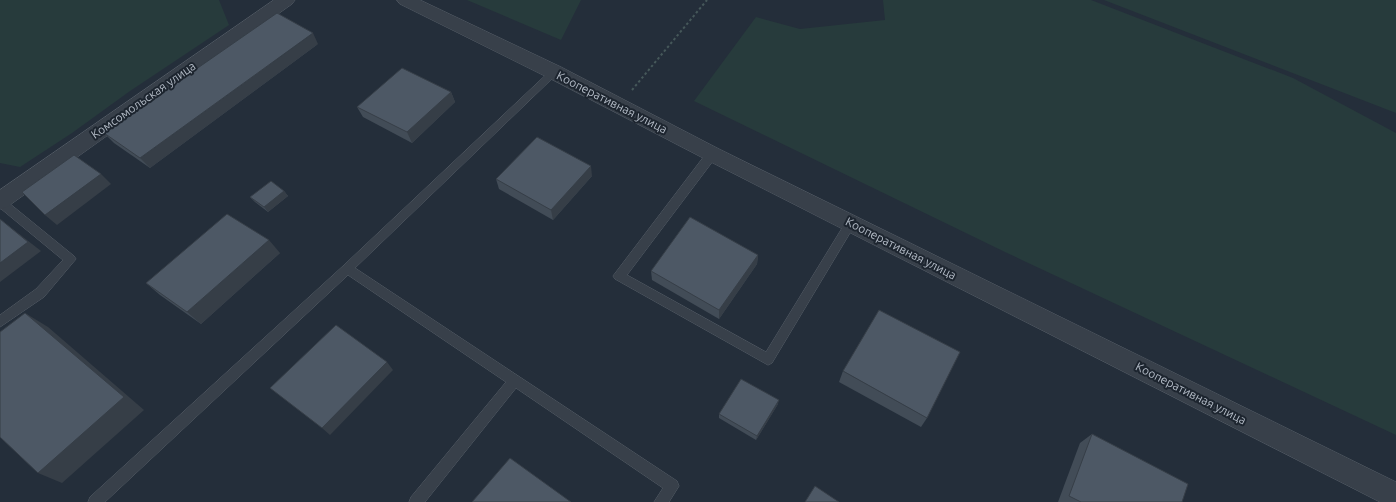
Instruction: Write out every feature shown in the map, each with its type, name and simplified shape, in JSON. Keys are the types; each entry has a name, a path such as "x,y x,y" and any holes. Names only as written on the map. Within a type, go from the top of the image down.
{"street":[{"name":"Комсомольская улица","path":"0,202 286,0"},
{"name":"Кооперативная улица","path":"406,0 554,72 712,154 1396,496"}],"lane":[{"path":"95,502 347,269 554,72"},
{"path":"712,154 619,276 768,359 851,223"},
{"path":"0,202 70,259 40,293 0,322"},
{"path":"347,269 672,486 661,502"},
{"path":"416,502 514,381"}],"path":[{"path":"619,105 707,0"}],"green space":[{"path":"0,0 219,0 229,25 20,167 0,163"},
{"path":"467,0 581,0 561,40"},
{"path":"883,0 1091,0 1293,78 1396,133 1396,435 1005,252 694,101 756,17 800,29 885,20"},
{"path":"1104,0 1396,0 1396,113"}],"building":[{"path":"277,13 313,33 140,158 104,133"},
{"path":"402,68 451,92 407,132 357,107"},
{"path":"537,137 591,166 551,210 496,179"},
{"path":"74,155 101,174 45,215 22,192"},
{"path":"271,181 284,191 264,207 250,197"},
{"path":"227,214 269,240 187,312 146,283"},
{"path":"690,217 758,255 719,310 651,271"},
{"path":"0,219 28,242 0,263"},
{"path":"879,310 960,352 927,418 843,371"},
{"path":"25,313 124,397 38,473 0,437 0,332"},
{"path":"336,325 387,362 322,428 270,388"},
{"path":"741,379 779,400 757,436 719,414"},
{"path":"1092,434 1188,484 1182,502 1081,502 1069,496"},
{"path":"510,458 571,502 472,502"},
{"path":"815,486 839,502 805,502"}]}
